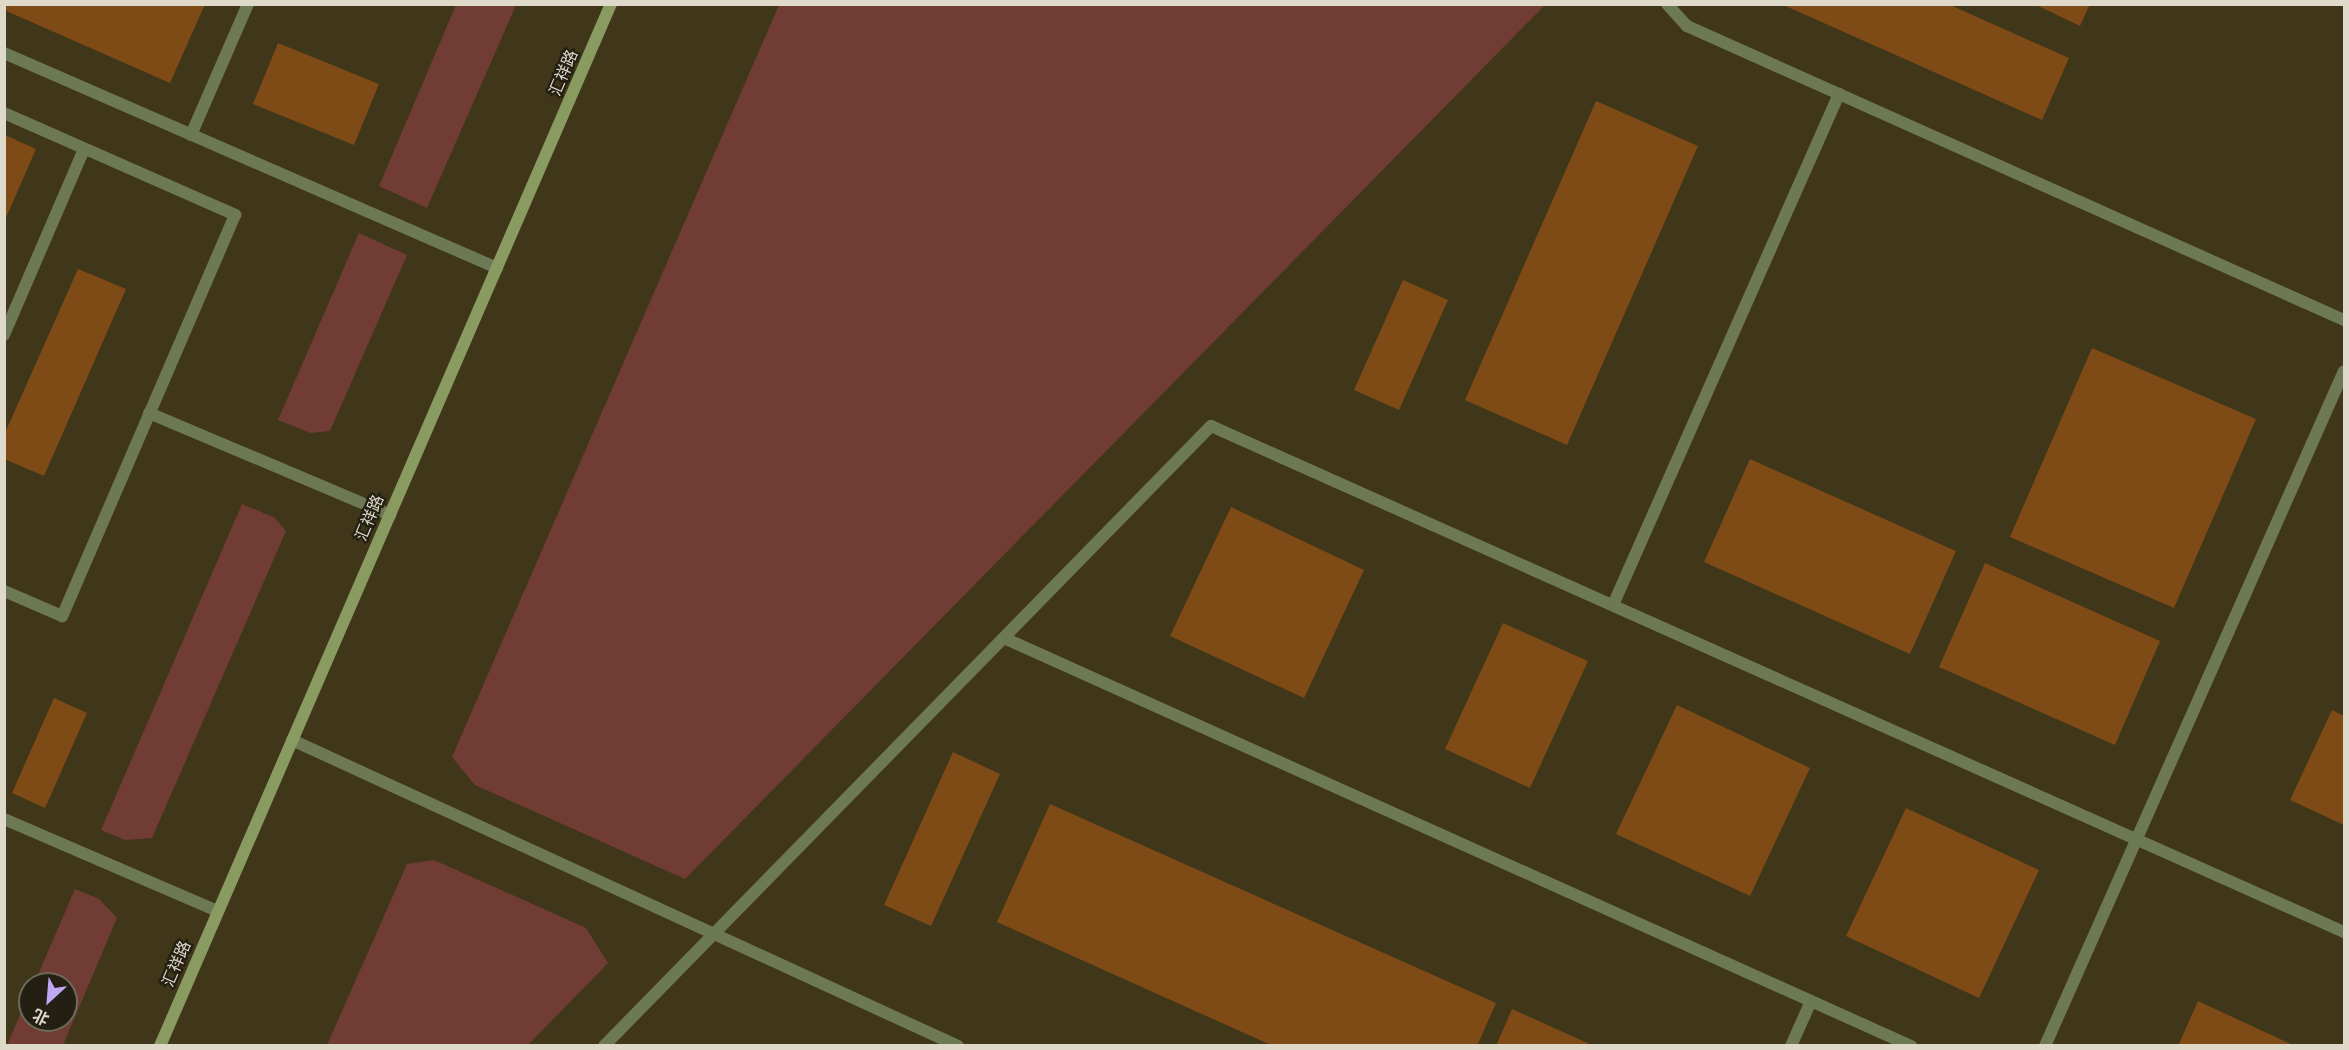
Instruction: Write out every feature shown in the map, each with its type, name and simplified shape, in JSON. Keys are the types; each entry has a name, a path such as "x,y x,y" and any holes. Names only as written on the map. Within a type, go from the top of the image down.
{"main road":[{"name":"汇祥路","path":"160,1046 611,4"}],"street":[{"path":"191,135 248,4"},
{"path":"1667,4 1687,26 2344,320"},
{"path":"4,54 497,268"},
{"path":"1613,605 1839,94"},
{"path":"4,113 235,215 62,616 4,591"},
{"path":"4,335 84,149"},
{"path":"2045,1046 2344,371"},
{"path":"149,414 390,515"},
{"path":"604,1046 1211,426 2344,932"},
{"path":"1004,638 1911,1046"},
{"path":"292,740 958,1046"},
{"path":"4,819 218,911"},
{"path":"1791,1046 1811,1001"}],"shaded area":[{"path":"456,5 516,5 427,208 379,186"},
{"path":"779,5 1545,5 685,879 475,785 452,757"},
{"path":"359,233 407,255 330,431 311,433 278,420"},
{"path":"242,504 275,518 286,531 152,838 125,840 101,830"},
{"path":"434,860 586,928 608,963 528,1045 327,1045 407,864"},
{"path":"75,889 99,899 117,918 78,1010 78,972 39,972"},
{"path":"18,1020 18,1032 69,1032 63,1045 7,1045"}],"building":[{"path":"4,4 205,4 170,83 4,10"},
{"path":"1781,4 1948,4 2069,58 2042,120"},
{"path":"2034,4 2090,4 2080,26"},
{"path":"278,43 379,84 354,145 253,104"},
{"path":"1596,101 1698,146 1567,445 1465,400"},
{"path":"5,135 36,149 5,220"},
{"path":"78,269 126,289 44,476 4,459 4,435"},
{"path":"1403,280 1448,300 1399,410 1354,390"},
{"path":"2092,348 2256,419 2174,608 2010,537"},
{"path":"1750,459 1956,551 1910,654 1704,562"},
{"path":"1231,507 1364,570 1304,698 1170,636"},
{"path":"1985,563 2160,641 2115,745 1939,667"},
{"path":"1503,623 1588,661 1530,788 1445,749"},
{"path":"54,698 87,713 45,808 12,793"},
{"path":"1677,705 1810,768 1750,896 1616,834"},
{"path":"2332,710 2344,716 2344,825 2290,800"},
{"path":"953,752 1000,774 931,926 884,905"},
{"path":"1050,804 1496,1003 1477,1046 1273,1046 997,922"},
{"path":"1906,808 2039,870 1979,998 1846,936"},
{"path":"2198,1001 2295,1046 2178,1046"},
{"path":"1512,1009 1594,1046 1496,1046"}]}
